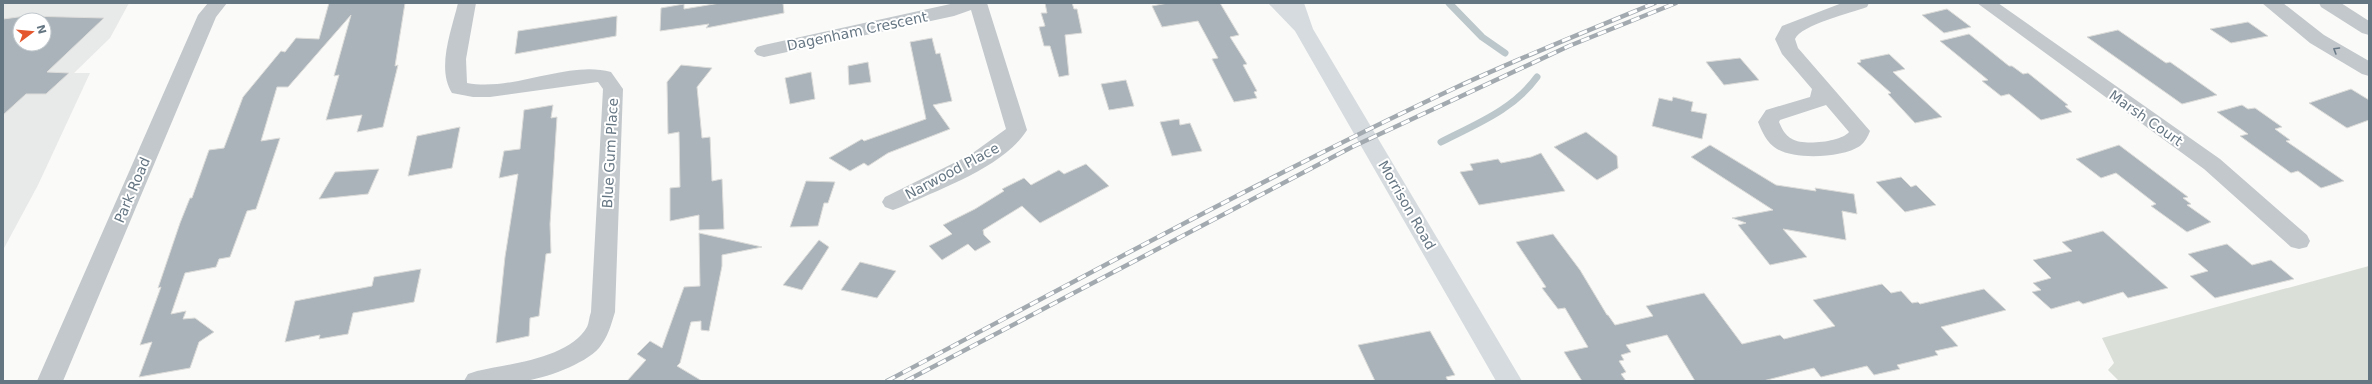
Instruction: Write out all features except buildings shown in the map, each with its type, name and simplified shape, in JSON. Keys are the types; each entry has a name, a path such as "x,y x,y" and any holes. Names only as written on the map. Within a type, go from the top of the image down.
{"main road":[{"name":"Morrison Road","path":"1277,3 1303,29"},
{"name":"Morrison Road","path":"1295,3 1303,29 1509,381"}],"street":[{"name":"Park Road","path":"50,381 206,15 218,3"},
{"name":"Blue Gum Place","path":"467,3 455,68 456,83 459,88 479,91 562,78 604,76 614,89 603,312 598,330 583,348 559,361 477,381"},
{"name":"Dagenham Crescent","path":"764,51 954,10 972,3"},
{"name":"Narwood Place","path":"893,202 987,155 1010,139 1017,130 978,3"},
{"path":"1822,89 1789,50 1785,39 1789,30 1801,24 1860,3"},
{"name":"Marsh Court","path":"1986,3 2212,164 2299,241"},
{"path":"2271,3 2317,39 2369,70"},
{"path":"2328,3 2369,29"}],"shaded area":[{"path":"3,3 129,3 110,38 74,73 90,73 38,185 3,250"},
{"path":"2369,266 2369,381 2119,381 2108,370 2114,363 2102,338"}],"waterway":[{"path":"1449,3 1482,37 1505,53"},
{"path":"1441,142 1493,115 1517,99 1537,77"}],"railway":[{"path":"887,381 1313,157 1457,87 1655,3"},
{"path":"906,381 1352,147 1569,46 1676,3"}]}
